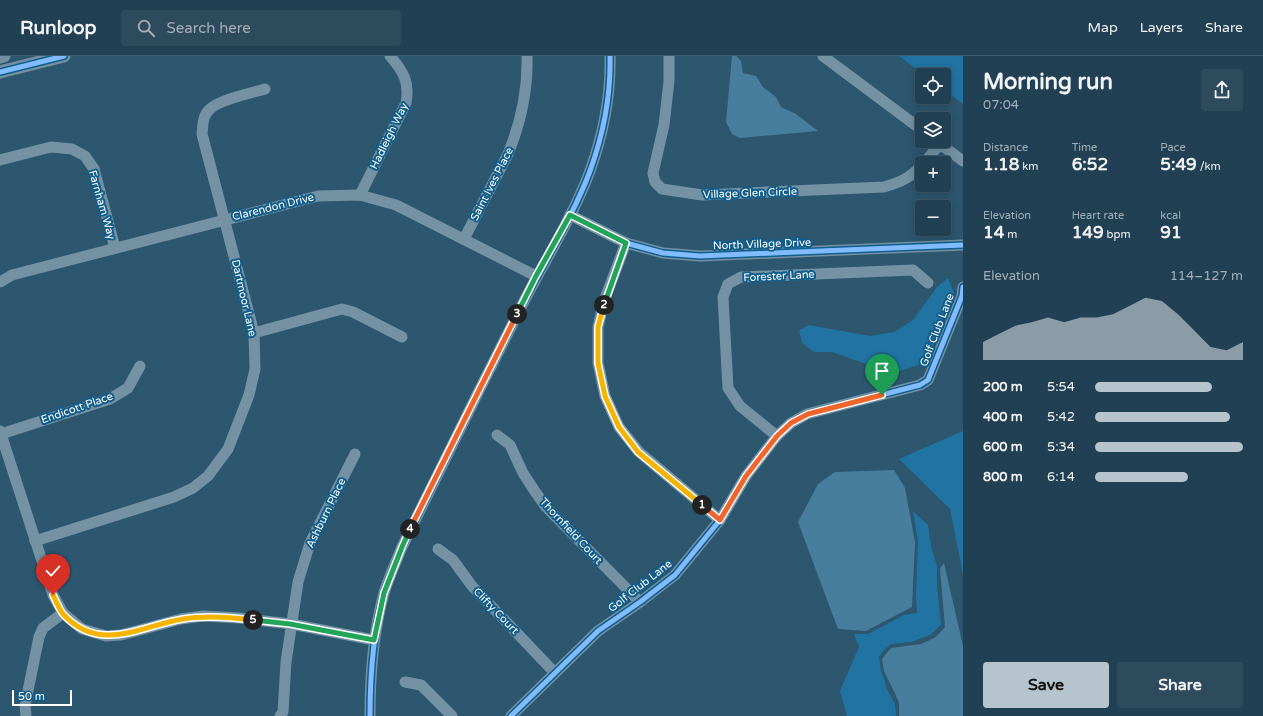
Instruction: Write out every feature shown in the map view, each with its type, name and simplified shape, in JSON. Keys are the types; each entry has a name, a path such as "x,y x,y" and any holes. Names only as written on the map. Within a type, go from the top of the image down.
{"main road":[{"path":"0,57 4,56"},
{"path":"0,72 64,56"}],"street":[{"name":"Hadleigh Way","path":"360,195 406,103 408,93 406,80 401,69 390,56"},
{"name":"Saint Ives Place","path":"464,239 508,154 514,139 524,101 528,72 527,56"},
{"path":"370,716 370,681 374,640 384,593 402,547 536,276 570,215 590,172 598,147 608,99 610,56"},
{"name":"Village Glen Circle","path":"669,56 669,81 664,125 653,173 655,182 662,189 702,195 884,187 900,183 915,173"},
{"path":"823,56 915,125"},
{"name":"Dartmoor Lane","path":"35,541 174,497 193,488 208,476 228,449 249,395 255,369 254,333 202,134 203,120 208,110 217,104 265,89"},
{"name":"Farnham Way","path":"0,160 51,147 72,149 85,156 94,169 115,248"},
{"name":"Village Glen Circle","path":"946,148 963,161"},
{"name":"Clarendon Drive","path":"0,282 12,275 318,196 360,195 396,205 536,276"},
{"name":"North Village Drive","path":"570,215 626,243 663,253 700,256 963,248"},
{"path":"626,243 604,301 598,327 598,363 605,396 619,427 638,452 720,520"},
{"name":"Forester Lane","path":"777,436 740,406 728,388 723,297 728,284 741,277 913,270 928,283"},
{"name":"Golf Club Lane","path":"511,716 598,631 640,602 675,575 720,520 746,476 777,436 791,423 808,414 920,385 928,380 962,296 963,287"},
{"path":"254,333 342,310 352,312 402,337"},
{"name":"Endicott Place","path":"0,432 110,399 128,388 140,366"},
{"path":"0,432 53,595 63,613 82,629 106,636 121,634 181,619 203,616 239,618 290,624 374,640"},
{"name":"Thornfield Court","path":"497,435 510,445 527,479 546,507 640,602"},
{"name":"Ashburn Place","path":"280,716 283,712 290,624 298,582 310,543 355,454"},
{"name":"Clifty Court","path":"438,549 453,560 472,586 555,672"},
{"path":"26,716 25,705 39,636 44,628 63,613"},
{"path":"405,682 421,685 452,716"}],"shaded area":[{"path":"732,56 736,56 741,61 743,73 756,76 763,87 776,97 781,107 796,114 818,131 740,138 732,134 726,122"},
{"path":"899,56 963,56 963,104 951,95 951,68 915,68"},
{"path":"948,278 954,293 927,362 888,375 872,366 832,352 814,352 802,343 799,330 809,325 870,336 894,332 913,320 937,287"},
{"path":"963,431 963,574 950,509 899,459"},
{"path":"894,470 905,488 915,542 912,607 866,631 838,629 798,522 818,484 835,472"},
{"path":"913,511 928,525 931,546 937,566 937,584 941,625 930,635 911,642 891,644 879,657 881,671 886,687 895,704 896,716 847,716 840,691 859,647 854,634 868,634 904,615 917,613 916,595 918,542"},
{"path":"944,563 963,646 963,716 899,716 899,702 884,671 882,659 891,648 921,644 936,637 945,627 940,569"}],"cycle path":[{"path":"0,72 64,56"},
{"path":"370,716 375,638 380,608 388,581 402,547 520,309 566,224 583,189 595,157 605,115 608,100 610,56"},
{"path":"570,215 626,243 663,253 700,256 963,245"},
{"path":"511,716 598,631 640,602 675,575 720,520 746,476 777,436 791,423 807,414 920,385 928,380 962,296 963,287"}],"route":[{"path":"53,595 63,613 82,629 106,636 121,634 181,619 203,616 239,618 290,624 374,640 384,593 402,547 536,276 570,215 626,243 604,301 598,327 598,363 605,396 619,427 638,452 720,520 746,476 777,436 791,423 808,414 882,395"}]}
